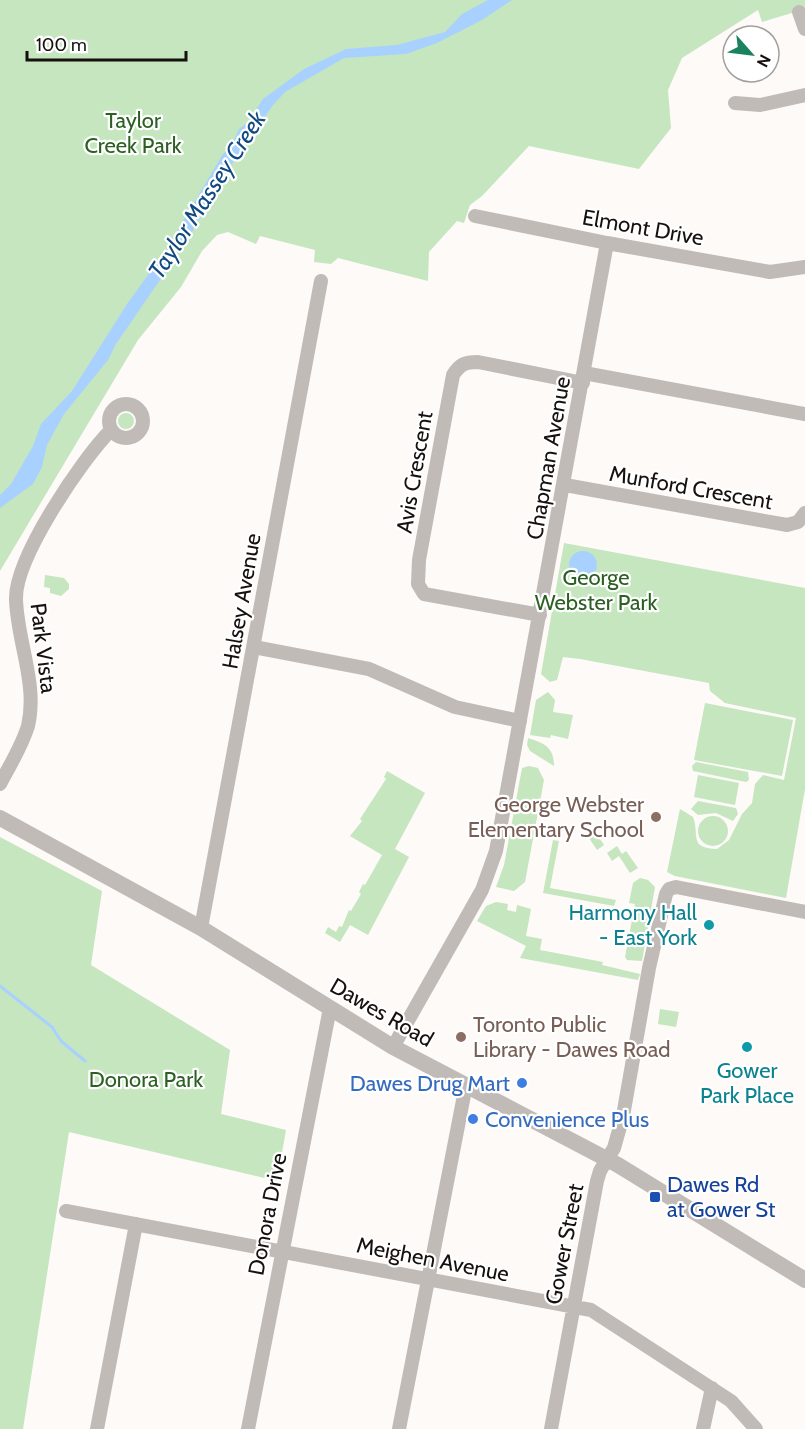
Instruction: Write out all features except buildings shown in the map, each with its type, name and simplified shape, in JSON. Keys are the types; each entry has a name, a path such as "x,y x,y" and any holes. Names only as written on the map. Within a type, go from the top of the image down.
{"street":[{"path":"799,12 805,29"},
{"path":"735,103 760,105 805,95"},
{"name":"Elmont Drive","path":"475,216 607,243 770,272 805,267"},
{"name":"Chapman Avenue","path":"393,1047 490,870 565,485 607,243"},
{"name":"Halsey Avenue","path":"201,928 321,281"},
{"name":"Avis Crescent","path":"540,615 424,594 417,576 453,375 459,366 467,362 478,362 584,378"},
{"path":"584,378 805,414"},
{"name":"Park Vista","path":"0,784 22,743 30,712 31,694 15,597 20,572 52,513 95,446 111,430"},
{"name":"Munford Crescent","path":"565,485 788,525 798,522 805,513"},
{"path":"254,647 369,669 455,707 520,721"},
{"name":"Dawes Road","path":"0,818 201,928 393,1047 608,1159 805,1280"},
{"name":"Gower Street","path":"551,1429 597,1181 614,1148 622,1116 649,968 666,894 669,889 676,887 805,912"},
{"name":"Donora Drive","path":"248,1429 330,1008"},
{"path":"399,1429 466,1085"},
{"name":"Meighen Avenue","path":"66,1211 591,1310 712,1388 738,1407 756,1429"},
{"path":"98,1429 136,1224"},
{"path":"703,1429 712,1388"}],"green space":[{"name":"Taylor Creek Park","path":"0,0 805,0 805,9 762,22 758,10 736,24 721,24 721,33 682,58 668,90 671,128 639,169 529,146 482,196 470,205 464,223 457,221 429,252 428,281 338,258 331,264 314,262 315,250 260,236 256,244 228,232 217,235 202,251 181,287 138,340 0,571"},
{"path":"123,413 129,413 134,421 132,427 123,429 118,424 118,418"},
{"name":"George Webster Park","path":"564,543 805,588 805,789 786,898 675,876 667,872 680,809 693,817 699,843 708,848 717,849 729,840 742,814 752,803 755,784 763,775 784,780 796,718 725,703 710,691 709,683 580,659 563,657 557,680 550,682 541,674"},
{"path":"45,575 64,578 69,584 69,589 61,596 50,593 50,588 44,587"},
{"path":"548,692 555,700 553,712 573,715 568,739 551,735 550,738 530,735 536,700"},
{"path":"705,703 793,720 782,776 694,760"},
{"path":"528,738 550,750 554,766 530,751 527,745"},
{"path":"696,762 748,772 749,780 746,782 693,771 692,766"},
{"path":"529,766 538,768 544,780 525,882 514,891 496,887 504,865 522,768"},
{"path":"387,771 425,793 395,849 409,857 368,935 350,925 340,942 325,933 328,927 336,932 339,926 342,927 349,910 351,911 361,894 359,892 363,884 365,885 382,855 350,836 362,821 360,819 386,779 384,777"},
{"path":"698,775 739,783 735,805 694,797"},
{"path":"698,801 736,808 738,814 733,821 716,813 698,815 691,809"},
{"path":"713,816 724,820 728,831 724,842 713,846 702,842 698,831 702,820"},
{"path":"594,830 604,845 597,850 587,835"},
{"name":"Donora Park","path":"0,837 102,891 91,965 230,1050 221,1114 286,1130 277,1181 69,1132 23,1429 0,1429"},
{"path":"553,840 559,841 550,888 616,900 614,906 543,893"},
{"path":"617,846 622,854 626,851 638,868 630,873 619,856 612,861 607,853"},
{"path":"640,878 648,880 655,887 642,961 627,960 625,957 635,904 629,903 633,883"},
{"path":"496,902 508,904 507,910 516,912 517,905 531,909 526,936 542,939 540,950 603,962 602,965 640,974 638,980 520,958 526,946 477,921 486,906"},
{"path":"660,1009 679,1012 676,1027 658,1024"}],"water":[{"name":"Taylor Massey Creek","path":"488,0 512,0 482,20 437,43 406,54 344,58 285,92 273,105 229,168 188,239 116,344 108,360 64,414 47,445 42,467 33,484 0,508 0,495 11,484 33,446 41,424 72,391 127,304 166,250 223,154 232,145 239,129 248,122 263,99 304,69 346,49 397,45 445,32 462,14"},
{"path":"583,551 593,555 597,565 593,575 583,579 573,575 569,565 573,555"}],"waterway":[{"path":"0,986 52,1027 61,1041 85,1061"}],"place":[{"name":"George Webster Elementary School","path":"656,817"},
{"name":"Harmony Hall - East York","path":"709,925"},
{"name":"Toronto Public Library - Dawes Road","path":"461,1037"},
{"name":"Gower Park Place","path":"747,1047"},
{"name":"Dawes Drug Mart","path":"522,1083"},
{"name":"Convenience Plus","path":"473,1119"},
{"name":"Dawes Rd at Gower St","path":"655,1197"}]}
